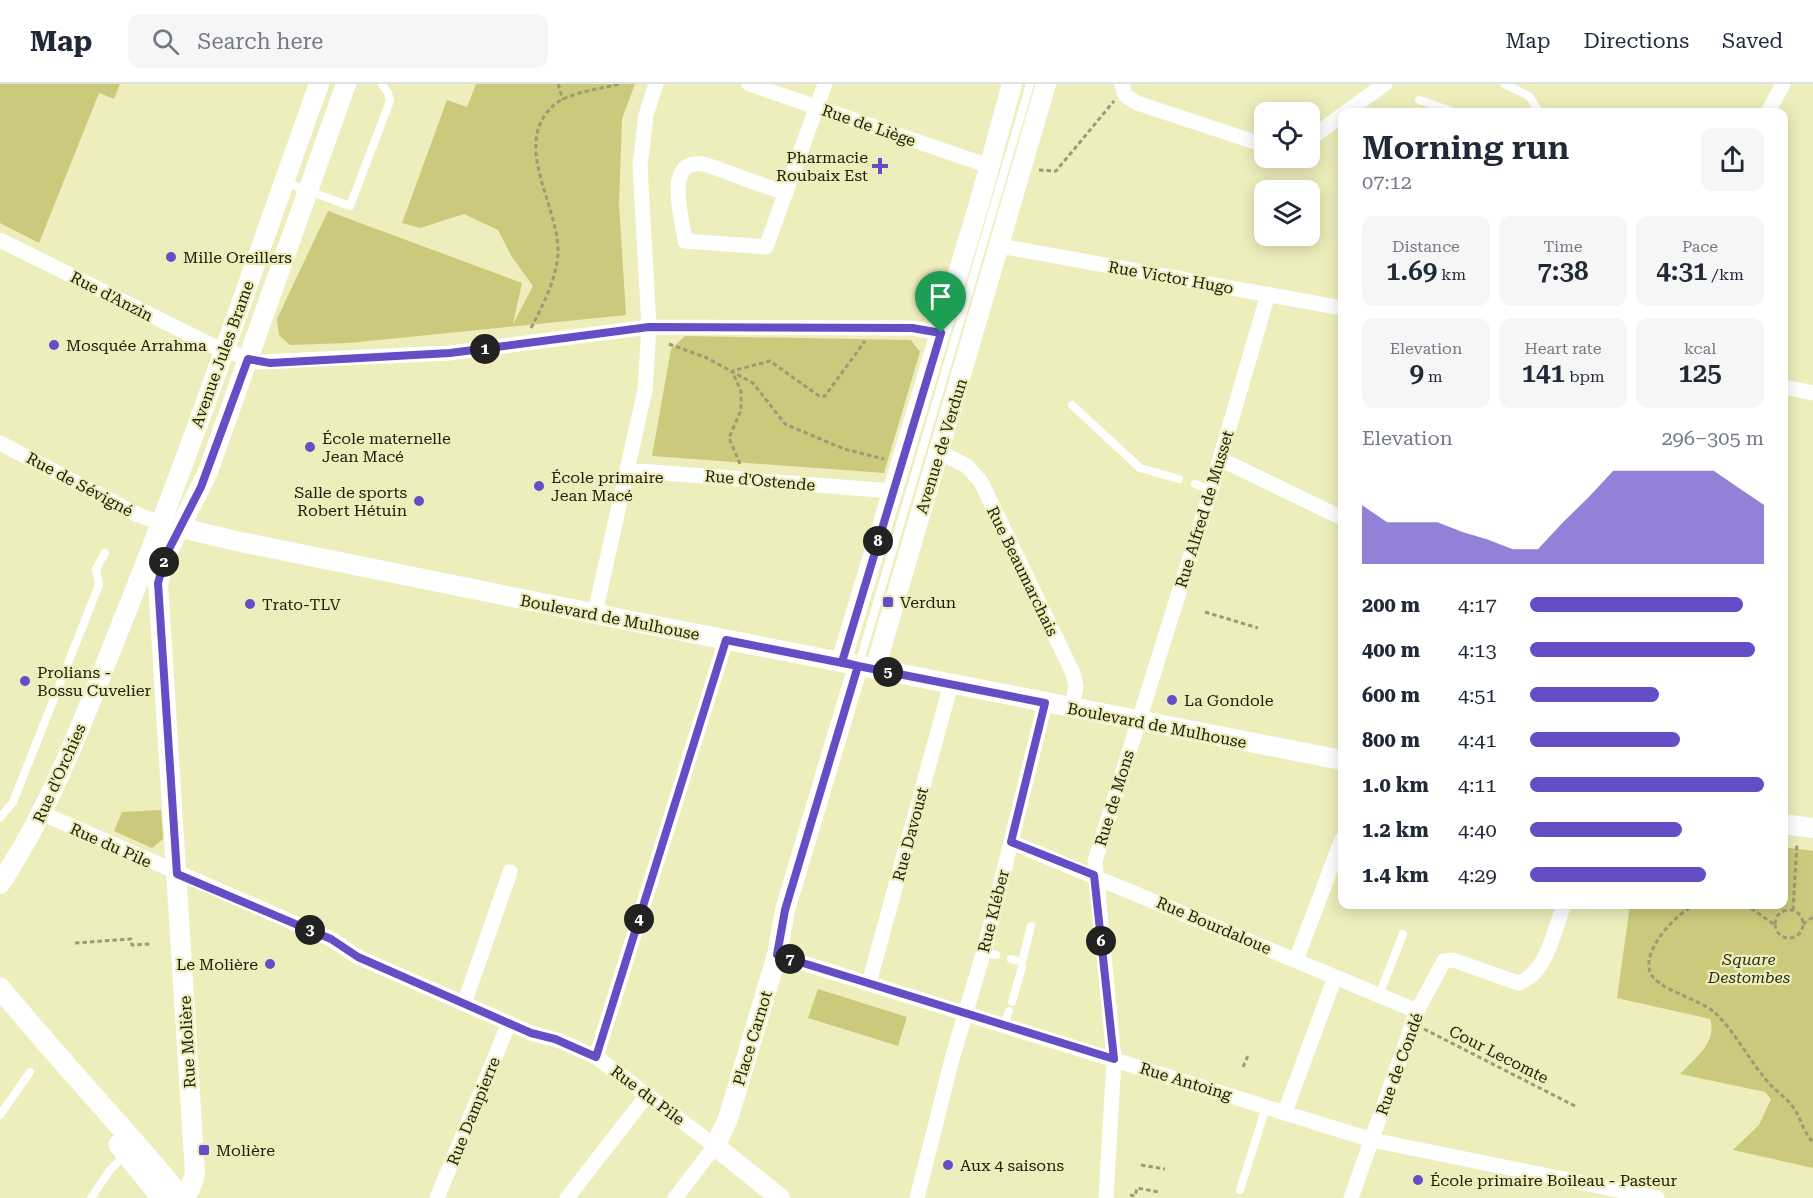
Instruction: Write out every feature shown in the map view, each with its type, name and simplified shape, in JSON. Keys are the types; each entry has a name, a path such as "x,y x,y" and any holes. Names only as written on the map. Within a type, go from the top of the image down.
{"main road":[{"path":"0,988 54,1054 108,1110 182,1198"},
{"path":"54,1054 94,1114 162,1198"}],"street":[{"name":"Avenue Jules Brame","path":"161,523 319,84"},
{"name":"Avenue Jules Brame","path":"181,528 204,480 346,84"},
{"path":"595,613 645,390 649,327 640,166 646,115 656,84"},
{"name":"Rue de Liège","path":"749,84 989,166"},
{"path":"785,193 707,165 685,167 680,173 677,185 685,242 766,247 825,84"},
{"name":"Avenue de Verdun","path":"858,666 892,491 941,333 1012,84"},
{"name":"Avenue de Verdun","path":"858,666 939,452 1046,84"},
{"path":"1352,108 1385,84"},
{"path":"1770,108 1783,84"},
{"path":"1122,87 1137,103 1254,142"},
{"path":"1320,132 1338,118"},
{"name":"Rue d'Anzin","path":"0,240 223,351 270,363 372,358 522,345 649,327 912,328 941,333"},
{"name":"Rue Victor Hugo","path":"1000,246 1338,307"},
{"name":"Rue Alfred de Musset","path":"1137,722 1211,490 1268,294"},
{"path":"1788,388 1813,393"},
{"name":"Rue de Sévigné","path":"0,442 138,515 161,523"},
{"name":"Rue Beaumarchais","path":"939,452 968,466 981,482 1073,673 1076,686 1072,709"},
{"path":"1220,459 1338,516"},
{"name":"Rue d'Ostende","path":"627,470 892,491"},
{"name":"Boulevard de Mulhouse","path":"161,523 726,640 1137,722 1338,759"},
{"name":"Rue d'Orchies","path":"0,884 41,813 86,713 161,523"},
{"name":"Rue Molière","path":"181,528 166,555 159,577 159,611 195,1174 190,1189 182,1198"},
{"path":"130,602 135,597 143,597 152,602 159,611"},
{"path":"596,1057 726,640"},
{"name":"Place Carnot","path":"715,1146 728,1119 777,955 785,910 858,666"},
{"name":"Rue Davoust","path":"869,983 951,684"},
{"name":"Rue Kléber","path":"965,1013 990,954 1011,842 1045,703"},
{"name":"Rue de Mons","path":"1106,1198 1114,1059 1094,875 1097,851 1137,722"},
{"name":"Rue du Pile","path":"41,813 331,939 358,957 464,1004 596,1057 648,1094 780,1198"},
{"name":"Rue Bourdaloue","path":"1011,842 1379,995 1415,1017"},
{"path":"1296,960 1338,850"},
{"path":"464,1004 510,872"},
{"name":"Rue de Condé","path":"1351,1198 1415,1017 1448,959 1518,983 1525,981 1534,974 1541,962 1562,909"},
{"path":"777,955 965,1013 916,1198"},
{"path":"1285,1112 1335,977"},
{"name":"Rue Antoing","path":"965,1013 1006,1018 1114,1059 1372,1140 1615,1195 1657,1198"},
{"name":"Rue Dampierre","path":"437,1198 509,1023"},
{"path":"567,1198 648,1094"},
{"path":"675,1198 715,1146"}],"lane":[{"path":"284,182 350,206 390,100 382,84"},
{"path":"858,666 1030,84"},
{"path":"1503,84 1529,96 1536,108"},
{"path":"1419,99 1444,108"},
{"path":"1072,405 1140,468 1179,479"},
{"path":"1195,484 1211,490"},
{"path":"0,818 13,802 22,781 99,585 96,569 105,553"},
{"path":"1011,959 1022,962 1031,926"},
{"path":"1379,995 1403,934"},
{"path":"1012,1002 1022,967"},
{"path":"0,1115 30,1072"},
{"path":"1240,1190 1266,1107"},
{"path":"92,1198 110,1170 126,1154"}],"path":[{"path":"558,84 563,100"},
{"path":"522,345 549,290 558,255 557,237 538,170 535,145 537,126 558,102 620,84"},
{"path":"1022,170 1056,171 1122,87"},
{"path":"732,371 770,361 819,396 825,396 874,328"},
{"path":"669,344 707,358 753,383 785,424 844,449 901,463"},
{"path":"732,371 741,391 741,411 729,438 746,479"},
{"path":"1205,612 1258,628"},
{"path":"1793,910 1798,826"},
{"path":"1689,909 1667,926 1650,958 1650,972 1658,982 1704,1004 1716,1013 1769,1084 1792,1106 1806,1136 1813,1142"},
{"path":"1752,909 1775,925 1783,936 1792,937 1800,933 1803,924 1813,917"},
{"path":"1793,910 1800,916 1803,924"},
{"path":"1775,925 1780,913 1793,910"},
{"path":"75,943 131,939 132,945 151,944"},
{"name":"Cour Lecomte","path":"1415,1017 1575,1106"},
{"path":"1244,1067 1249,1053"},
{"path":"1141,1165 1165,1169"},
{"path":"1130,1195 1135,1196 1137,1188 1159,1192"}],"green space":[{"path":"0,84 120,84 114,99 99,93 39,243 0,223"},
{"path":"476,84 635,84 622,119 619,204 626,315 349,343 290,345 279,335 277,319 328,211 522,283 513,324 533,286 512,257 498,230 464,214 420,228 402,223 447,100 467,107"},
{"path":"685,336 911,340 920,352 884,473 652,456 671,349"},
{"path":"161,810 163,839 152,848 114,831 122,812"},
{"name":"Square Destombes","path":"1788,848 1813,851 1813,1168 1733,1150 1759,1125 1771,1099 1765,1092 1680,1074 1708,1043 1712,1027 1710,1019 1617,998 1629,909 1788,909"},
{"path":"818,989 907,1017 898,1046 808,1018"}],"place":[{"name":"Pharmacie Roubaix Est","path":"880,166"},
{"name":"Mille Oreillers","path":"171,257"},
{"name":"Mosquée Arrahma","path":"54,345"},
{"name":"École maternelle Jean Macé","path":"310,447"},
{"name":"École primaire Jean Macé","path":"539,486"},
{"name":"Salle de sports Robert Hétuin","path":"419,501"},
{"name":"Verdun","path":"888,602"},
{"name":"Trato-TLV","path":"250,604"},
{"name":"Prolians - Bossu Cuvelier","path":"25,681"},
{"name":"La Gondole","path":"1172,700"},
{"name":"Le Molière","path":"270,964"},
{"name":"Molière","path":"204,1150"},
{"name":"Aux 4 saisons","path":"948,1165"},
{"name":"École primaire Boileau - Pasteur","path":"1418,1180"}],"route":[{"path":"941,333 842,662 858,666 785,910 777,955 1114,1059 1094,875 1011,842 1045,703 858,666 831,660 726,640 596,1057 555,1039 531,1033 358,957 331,939 177,874 158,583 166,555 201,487 248,359 270,363 450,353 649,327 912,328 941,333"}]}
